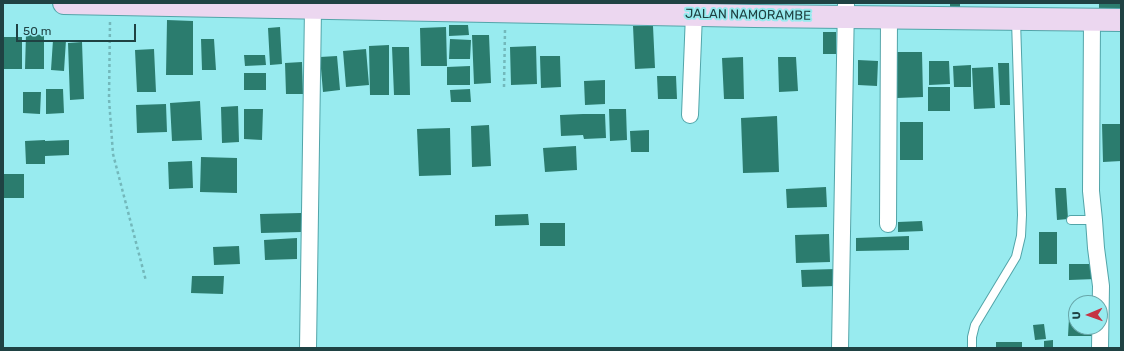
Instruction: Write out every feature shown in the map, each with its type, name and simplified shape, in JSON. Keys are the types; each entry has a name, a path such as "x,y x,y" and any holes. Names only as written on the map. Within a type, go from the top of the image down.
{"street":[{"name":"JALAN NAMORAMBE","path":"64,3 262,5 312,8 336,6 465,7 505,11 532,7 694,14 754,9 846,10 889,18 1121,20"},
{"path":"308,348 312,8"},
{"path":"840,348 846,10"},
{"path":"690,115 694,14"},
{"path":"888,224 889,18"},
{"path":"1092,20 1091,191 1100,286 1100,348"}],"lane":[{"path":"972,348 974,325 1016,257 1021,236 1022,215 1016,19"},
{"path":"1071,220 1094,220"}],"path":[{"path":"117,4 109,99 113,154 146,281"},
{"path":"504,87 505,11"}],"building":[{"path":"950,3 960,3 960,8 950,7"},
{"path":"1099,3 1121,3 1121,11 1099,10"},
{"path":"167,20 193,21 193,75 166,75"},
{"path":"449,25 468,25 469,35 449,36"},
{"path":"633,26 653,26 655,68 635,69"},
{"path":"280,27 282,64 270,65 268,28"},
{"path":"446,27 447,66 421,66 420,28"},
{"path":"823,32 836,32 836,54 823,54"},
{"path":"26,34 44,35 44,69 25,69"},
{"path":"472,35 489,35 491,83 474,84"},
{"path":"3,37 22,37 22,69 3,69"},
{"path":"201,39 214,39 216,70 202,70"},
{"path":"450,39 471,40 470,59 449,59"},
{"path":"53,40 66,40 64,71 51,70"},
{"path":"82,42 84,99 70,100 68,43"},
{"path":"389,45 389,95 370,95 369,46"},
{"path":"536,46 537,84 511,85 510,47"},
{"path":"392,47 409,47 410,95 394,95"},
{"path":"154,49 156,92 137,92 135,50"},
{"path":"366,49 369,85 346,87 343,51"},
{"path":"896,52 922,52 923,97 897,98"},
{"path":"244,55 265,55 266,65 245,66"},
{"path":"337,56 340,90 323,92 320,57"},
{"path":"540,56 560,56 561,87 541,88"},
{"path":"743,57 744,99 724,99 722,58"},
{"path":"778,57 796,57 798,91 779,92"},
{"path":"858,60 878,61 877,86 858,85"},
{"path":"929,61 949,61 950,84 929,85"},
{"path":"302,62 303,94 286,94 285,63"},
{"path":"998,63 1009,63 1010,105 1000,105"},
{"path":"971,65 971,87 954,87 953,66"},
{"path":"470,66 470,85 447,85 447,67"},
{"path":"993,67 995,108 974,109 972,68"},
{"path":"244,73 266,73 266,90 244,90"},
{"path":"657,76 676,76 677,99 658,99"},
{"path":"605,80 605,104 585,105 584,81"},
{"path":"928,87 950,87 950,111 928,111"},
{"path":"46,89 63,89 64,113 46,114"},
{"path":"470,89 471,102 451,102 450,90"},
{"path":"23,92 41,92 40,114 23,113"},
{"path":"200,101 202,140 172,141 170,103"},
{"path":"166,104 167,132 137,133 136,105"},
{"path":"238,106 239,142 222,143 221,107"},
{"path":"244,109 263,109 262,140 244,139"},
{"path":"609,109 626,109 627,140 610,141"},
{"path":"605,114 606,138 584,139 583,135 561,136 560,115"},
{"path":"777,116 779,172 743,173 741,118"},
{"path":"900,122 923,122 923,160 900,160"},
{"path":"1102,124 1121,124 1121,161 1103,162"},
{"path":"489,125 491,166 472,167 471,126"},
{"path":"450,128 451,175 419,176 417,129"},
{"path":"649,130 649,152 631,152 630,131"},
{"path":"69,140 69,155 45,156 45,164 26,164 25,141"},
{"path":"576,146 577,170 545,172 543,148"},
{"path":"201,157 237,158 237,193 200,192"},
{"path":"192,161 193,188 169,189 168,162"},
{"path":"3,174 24,174 24,198 3,198"},
{"path":"826,187 827,207 787,208 786,189"},
{"path":"1055,188 1066,188 1068,219 1057,220"},
{"path":"301,213 301,232 261,233 260,214"},
{"path":"528,214 529,225 495,226 495,215"},
{"path":"922,221 923,231 898,232 898,222"},
{"path":"540,223 565,223 565,246 540,246"},
{"path":"1039,232 1057,232 1057,264 1039,264"},
{"path":"829,234 830,262 796,263 795,235"},
{"path":"909,236 909,250 856,251 856,238"},
{"path":"297,238 297,259 265,260 264,240"},
{"path":"239,246 240,264 214,265 213,247"},
{"path":"1069,264 1096,264 1096,279 1069,280"},
{"path":"836,269 836,286 802,287 801,270"},
{"path":"192,276 224,276 223,294 191,293"},
{"path":"1044,324 1046,339 1035,340 1033,325"},
{"path":"1068,335 1095,335 1095,336"},
{"path":"1053,340 1053,348 1044,348 1044,341"},
{"path":"996,342 1022,342 1022,348 996,348"}]}
